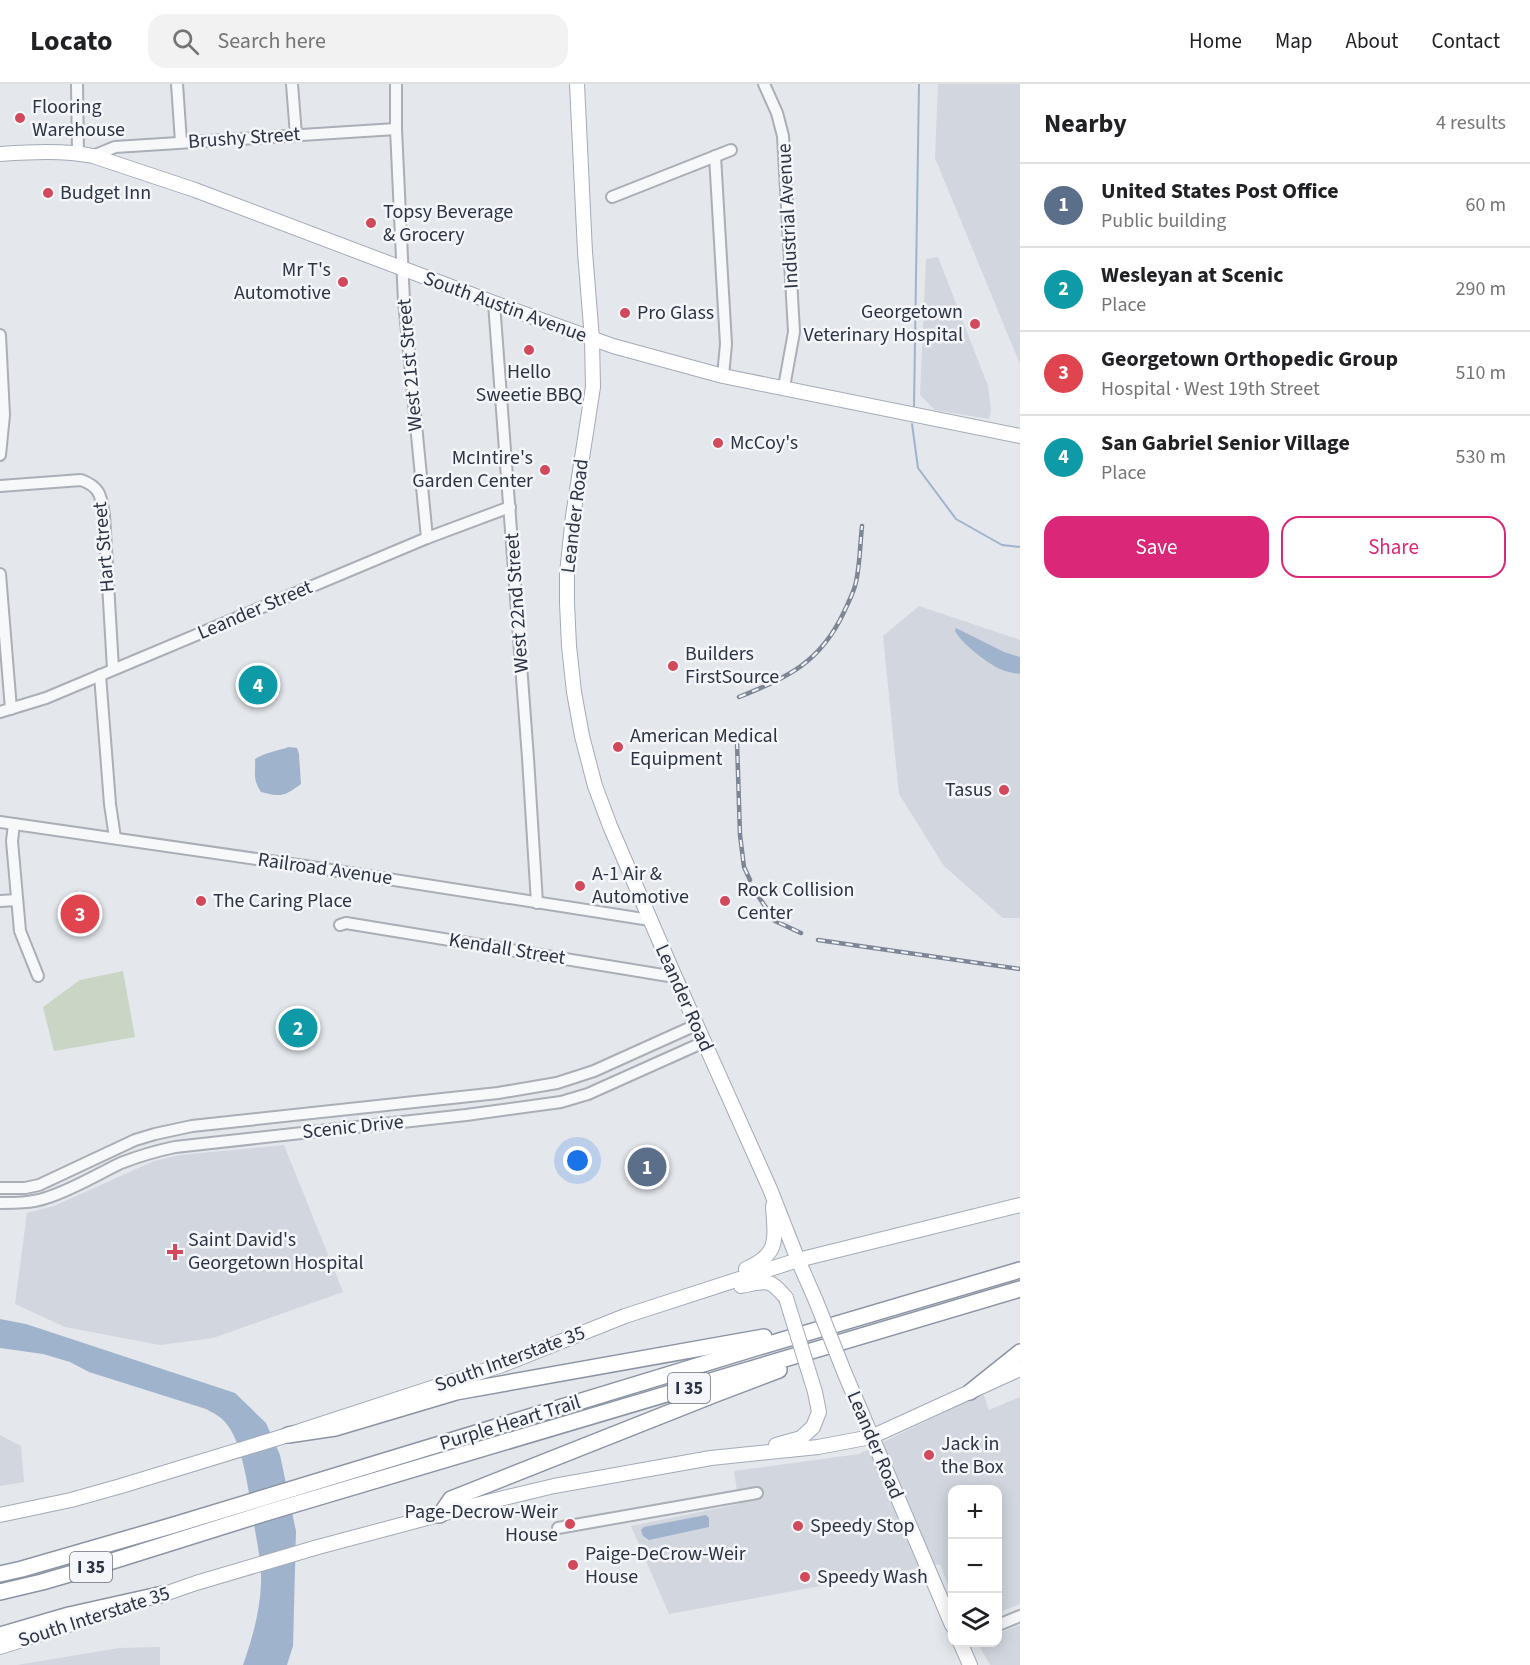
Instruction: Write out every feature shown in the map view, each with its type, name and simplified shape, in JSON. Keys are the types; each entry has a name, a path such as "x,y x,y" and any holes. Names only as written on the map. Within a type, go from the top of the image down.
{"highway":[{"name":"Purple Heart Trail","path":"0,1574 352,1472 759,1347 986,1281 1020,1268"},
{"name":"Purple Heart Trail","path":"0,1592 42,1582 1020,1289"},
{"path":"440,1515 451,1499 716,1394 821,1356 862,1345 938,1314"},
{"path":"288,1435 335,1428 429,1399 490,1386 768,1336 784,1341"},
{"path":"970,1392 1020,1352"},
{"path":"0,1635 69,1615 164,1594"}],"main road":[{"name":"Leander Road","path":"577,84 593,387 573,516 567,603 574,692 582,736 595,786 610,826 772,1194 871,1437 948,1616"},
{"name":"South Austin Avenue","path":"0,154 78,153 93,156 195,190 612,346 723,376 1020,436"},
{"path":"689,1294 765,1260 772,1249 775,1233 772,1194"},
{"name":"South Interstate 35","path":"0,1515 71,1500 288,1435 502,1365 625,1316 798,1260 1020,1205"},
{"path":"689,1294 771,1282 786,1298 815,1392 819,1412 813,1427 801,1438 736,1456"},
{"name":"South Interstate 35","path":"0,1647 196,1583 318,1547 487,1502 554,1486 711,1458 818,1447 871,1437 1020,1369"},
{"path":"962,1647 970,1665"}],"street":[{"path":"77,84 78,153"},
{"path":"177,84 181,142"},
{"path":"292,84 296,135"},
{"name":"West 21st Street","path":"396,84 402,268 427,538"},
{"name":"Industrial Avenue","path":"764,84 777,113 783,136 795,332 784,387"},
{"name":"Brushy Street","path":"93,156 115,147 396,129"},
{"path":"612,197 731,150"},
{"path":"715,156 726,344 723,376"},
{"name":"West 22nd Street","path":"494,303 537,903"},
{"path":"0,335 4,411 0,455"},
{"name":"Hart Street","path":"0,486 81,480 97,489 101,496 104,515 113,669"},
{"name":"Leander Street","path":"5,711 46,698 427,538 510,507"},
{"path":"0,574 5,711"},
{"path":"100,675 115,838"},
{"name":"Railroad Avenue","path":"0,822 305,866 650,920"},
{"path":"14,824 12,841 20,931 38,976"},
{"path":"0,901 17,900"},
{"name":"Kendall Street","path":"340,924 346,923 675,977"},
{"name":"Scenic Drive","path":"0,1188 25,1188 39,1185 135,1140 192,1126 498,1093 557,1083 594,1071 696,1025"},
{"name":"Scenic Drive","path":"0,1203 43,1199 59,1194 140,1156 194,1144 561,1102 588,1094 704,1042"},
{"path":"557,1083 561,1102"},
{"path":"477,1095 480,1113"},
{"path":"358,1108 360,1126"},
{"path":"272,1118 273,1135"},
{"path":"192,1126 194,1144"},
{"path":"135,1140 140,1156"},
{"path":"558,1528 757,1493"},
{"path":"1002,1623 1020,1616"}],"shaded area":[{"path":"938,84 1020,84 1020,364 935,158"},
{"path":"938,257 988,386 991,410 989,419 935,410 920,395 926,259"},
{"name":"Tasus","path":"919,606 1020,640 1020,918 1003,918 944,866 899,794 883,636"},
{"name":"Saint David's Georgetown Hospital","path":"284,1145 343,1292 213,1338 160,1345 65,1327 15,1304 27,1213 54,1206 154,1161 180,1155"},
{"path":"983,1393 989,1410 1020,1397 1020,1604 1002,1611 1002,1485 948,1485 948,1585 940,1564 669,1614 631,1526 739,1504 734,1471 859,1454"},
{"path":"0,1435 21,1446 24,1482 0,1486"},
{"path":"1020,1625 1020,1665 990,1665 980,1647 1002,1647 1002,1632"},
{"path":"160,1647 160,1665 17,1665 119,1648"}],"green space":[{"path":"123,971 135,1037 54,1051 43,1007 80,980"}],"water":[{"path":"956,628 1004,652 1020,657 1020,674 1002,670 982,658 968,647 955,631"},
{"path":"289,747 297,748 299,754 301,784 282,795 261,792 255,779 255,759"},
{"path":"0,1319 26,1324 235,1393 266,1423 280,1455 296,1531 293,1646 287,1665 243,1665 257,1615 261,1569 245,1470 237,1443 225,1422 206,1409 89,1372 70,1362 43,1354 0,1348"},
{"path":"706,1515 709,1518 709,1527 649,1540 643,1536 641,1530 644,1527"}],"waterway":[{"path":"914,407 919,84"},
{"path":"912,424 918,468 956,519 1002,545 1020,547"}],"railway":[{"path":"739,697 801,666 813,656 835,629 855,586 862,526"},
{"path":"737,742 740,835 744,867 750,880"},
{"path":"754,890 775,921 801,933"},
{"path":"818,940 1020,969"}],"place":[{"name":"Flooring Warehouse","path":"20,118"},
{"name":"Budget Inn","path":"48,193"},
{"name":"Topsy Beverage & Grocery","path":"371,223"},
{"name":"Mr T's Automotive","path":"343,282"},
{"name":"Pro Glass","path":"625,313"},
{"name":"Georgetown Veterinary Hospital","path":"975,324"},
{"name":"Hello Sweetie BBQ","path":"529,350"},
{"name":"McCoy's","path":"718,443"},
{"name":"McIntire's Garden Center","path":"545,470"},
{"name":"Builders FirstSource","path":"673,666"},
{"name":"San Gabriel Senior Village","path":"258,685"},
{"name":"American Medical Equipment","path":"618,747"},
{"name":"Tasus","path":"1004,790"},
{"name":"A-1 Air & Automotive","path":"580,886"},
{"name":"The Caring Place","path":"201,901"},
{"name":"Rock Collision Center","path":"725,901"},
{"name":"Georgetown Orthopedic Group","path":"80,914"},
{"name":"Wesleyan at Scenic","path":"298,1028"},
{"name":"United States Post Office","path":"647,1167"},
{"name":"Saint David's Georgetown Hospital","path":"175,1252"},
{"name":"Jack in the Box","path":"929,1455"},
{"name":"Page-Decrow-Weir House","path":"570,1524"},
{"name":"Speedy Stop","path":"798,1526"},
{"name":"Paige-DeCrow-Weir House","path":"573,1565"},
{"name":"Speedy Wash","path":"805,1577"}]}
